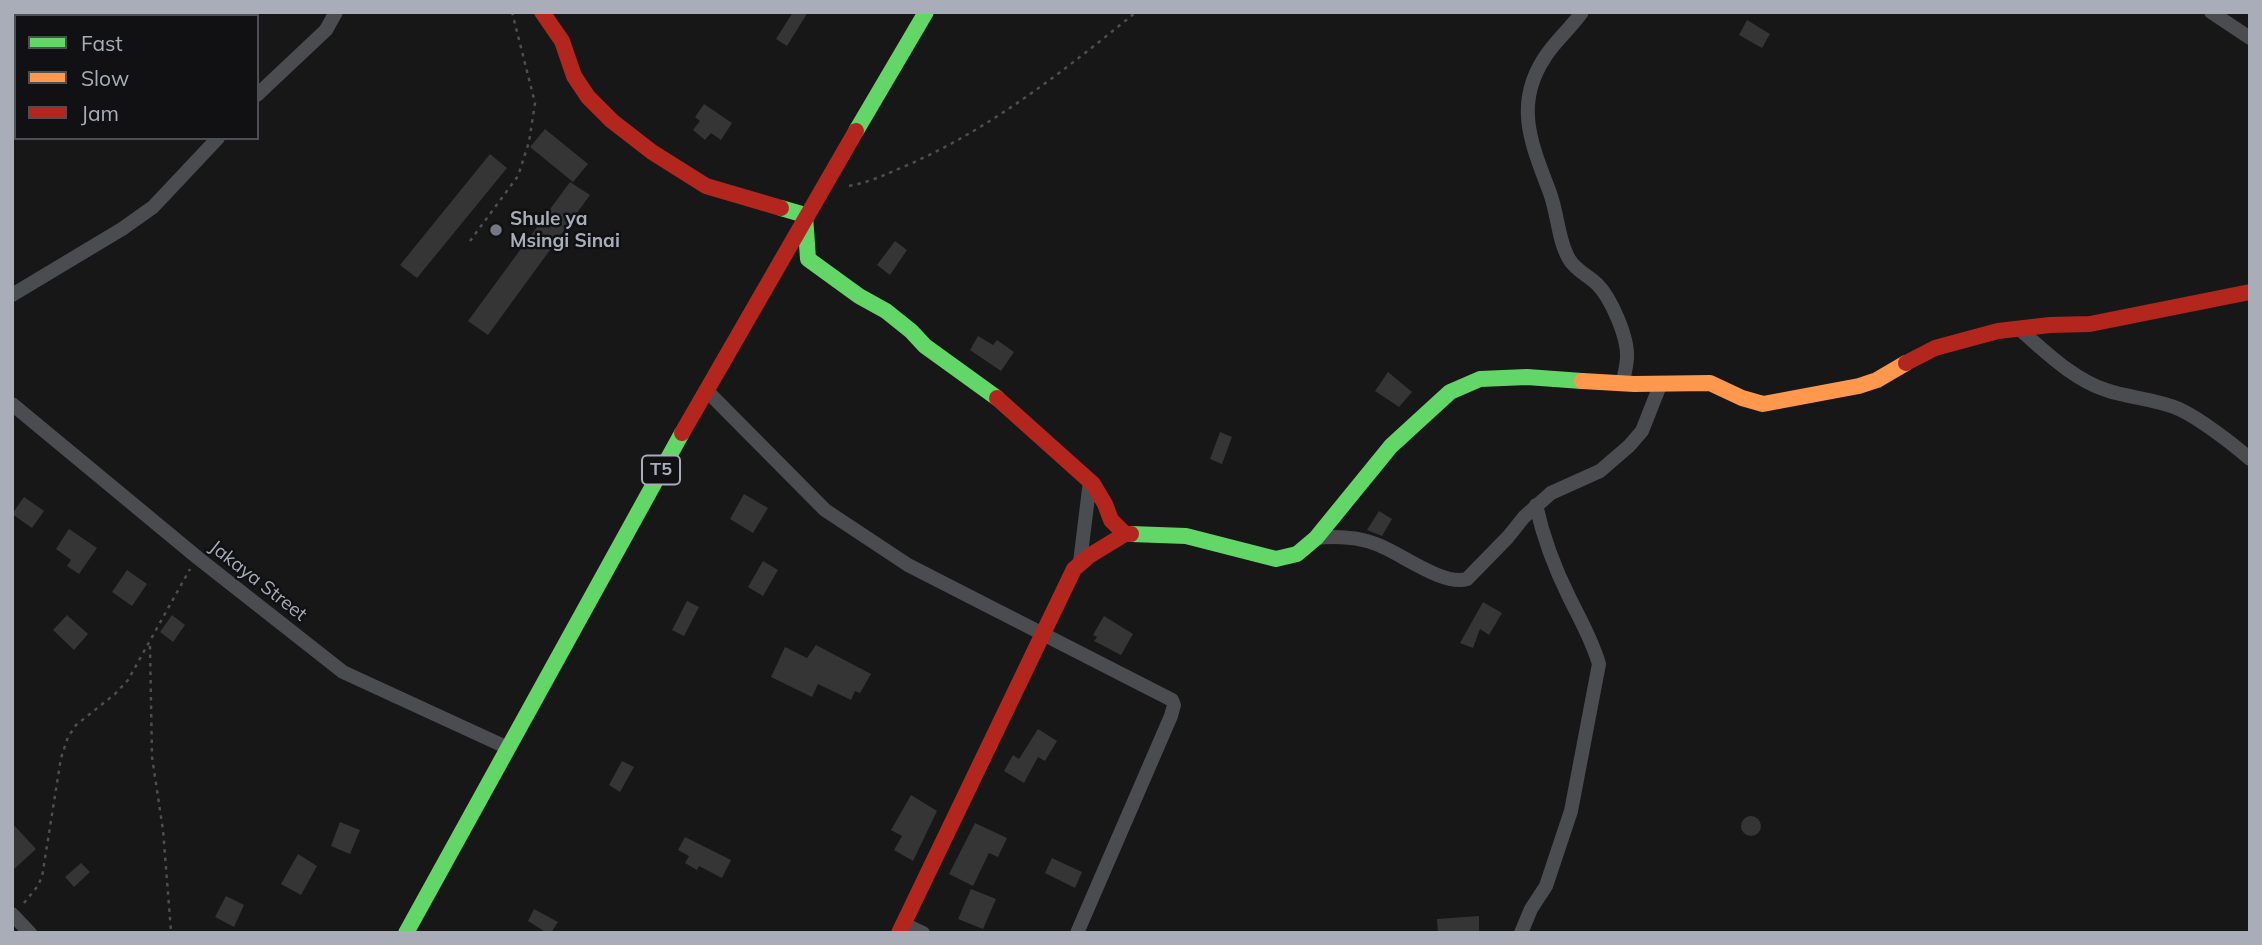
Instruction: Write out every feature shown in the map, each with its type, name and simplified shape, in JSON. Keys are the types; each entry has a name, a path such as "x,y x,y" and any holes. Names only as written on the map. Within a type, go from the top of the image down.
{"main road":[{"path":"542,12 562,41 574,76 588,97 612,121 652,152 706,186 805,215 808,259 859,296 886,311 925,346 988,390 1090,481 1098,491 1111,520 1125,534"},
{"name":"T5","path":"406,933 506,747 706,390 818,192 926,12"},
{"path":"901,928 1074,569 1080,562 1125,534 1186,536 1276,559 1297,554 1316,538 1391,446 1450,392 1480,379 1527,377 1623,383 1710,383 1750,403 1777,403 1859,386 1877,380 1915,356 1935,348 2018,328 2090,324 2250,292"}],"street":[{"path":"259,93 326,30 336,12"},
{"path":"1582,12 1545,56 1533,79 1526,108 1537,160 1570,260 1582,274 1597,284 1611,304 1625,340 1628,356 1623,383"},
{"path":"2211,12 2250,38"},
{"path":"12,295 122,229 153,207 216,140"},
{"path":"2018,328 2076,375 2105,390 2180,409 2250,459"},
{"path":"1316,538 1351,538 1375,543 1450,580 1467,579 1550,493 1600,471 1612,462 1642,431 1661,383"},
{"path":"706,390 825,510 908,565 1042,636 1167,695 1174,705 1077,933"},
{"name":"Jakaya Street","path":"12,404 198,558 344,672 506,747"},
{"path":"1080,562 1090,481"},
{"path":"1521,933 1531,909 1546,886 1572,811 1599,664 1594,644 1569,597 1542,535 1536,505"},
{"path":"13,915 30,933"},
{"path":"901,928 922,933"}],"path":[{"path":"470,241 519,176 529,142 535,103 512,12"},
{"path":"818,192 869,182 972,134 1083,55 1136,12"},
{"path":"13,915 42,877 61,758 68,737 76,724 116,694 128,680 198,558"},
{"path":"150,643 152,757 163,830 171,931"}],"building":[{"path":"793,12 808,12 787,46 776,39"},
{"path":"1747,20 1770,34 1762,48 1739,35"},
{"path":"704,104 732,123 721,140 711,133 705,140 693,130 700,121 695,117"},
{"path":"545,129 588,164 573,182 530,147"},
{"path":"490,154 507,168 417,278 400,265"},
{"path":"570,182 590,195 488,335 468,321"},
{"path":"895,241 907,250 890,275 877,265"},
{"path":"978,336 993,345 997,340 1014,352 1001,371 970,350"},
{"path":"1388,372 1412,392 1399,407 1375,391"},
{"path":"1220,432 1232,437 1222,464 1210,459"},
{"path":"744,494 768,508 753,533 730,519"},
{"path":"24,497 44,511 32,528 12,514"},
{"path":"1379,511 1392,519 1382,536 1367,530"},
{"path":"69,529 97,548 79,574 67,566 71,560 56,549"},
{"path":"763,561 778,570 763,596 748,587"},
{"path":"127,570 147,584 132,606 112,592"},
{"path":"687,601 699,607 684,636 672,630"},
{"path":"1483,602 1502,613 1489,635 1480,629 1473,648 1460,643"},
{"path":"67,615 88,634 74,650 53,630"},
{"path":"172,615 185,625 173,642 160,632"},
{"path":"1104,616 1133,634 1121,655 1094,641 1097,637 1093,635"},
{"path":"816,645 871,674 860,693 855,691 851,700 818,684 812,697 771,677 785,647 807,658"},
{"path":"1038,729 1057,741 1045,761 1038,757 1024,783 1004,771 1013,755 1019,759"},
{"path":"622,761 634,767 620,792 609,785"},
{"path":"911,795 937,811 913,861 894,850 902,836 891,830"},
{"path":"1751,816 1758,819 1761,826 1758,833 1751,836 1744,833 1741,826 1744,819"},
{"path":"340,822 360,830 350,854 331,846"},
{"path":"12,823 36,849 12,871"},
{"path":"975,823 1007,838 998,857 989,853 973,886 949,874"},
{"path":"685,837 731,860 722,878 699,866 697,870 685,863 689,856 678,850"},
{"path":"298,854 317,866 301,895 281,884"},
{"path":"1052,858 1082,872 1075,888 1045,873"},
{"path":"81,863 90,872 74,887 65,877"},
{"path":"971,889 996,899 983,929 958,919"},
{"path":"226,896 244,905 234,927 215,917"},
{"path":"534,909 558,922 551,933 528,921"},
{"path":"1479,916 1479,933 1438,933 1437,919"}],"traffic: fast":[{"path":"856,131 926,12"},
{"path":"781,208 805,215 808,259 859,296 886,311 925,346 997,398"},
{"path":"1131,534 1186,536 1276,559 1297,554 1316,538 1391,446 1450,392 1480,379 1527,377 1582,381"},
{"path":"406,933 682,433"}],"traffic: slow":[{"path":"1582,381 1634,384 1710,383 1742,398 1763,404 1859,386 1877,380 1906,363"}],"traffic: jam":[{"path":"542,12 562,41 574,76 588,97 612,121 652,152 706,186 781,208"},
{"path":"682,433 856,131"},
{"path":"1906,363 1935,348 1998,331 2090,324 2250,292"},
{"path":"997,398 1093,484 1111,520 1125,534"},
{"path":"899,933 1074,569 1089,556 1125,534 1131,534"}],"place":[{"name":"Shule ya Msingi Sinai","path":"496,230"}]}
